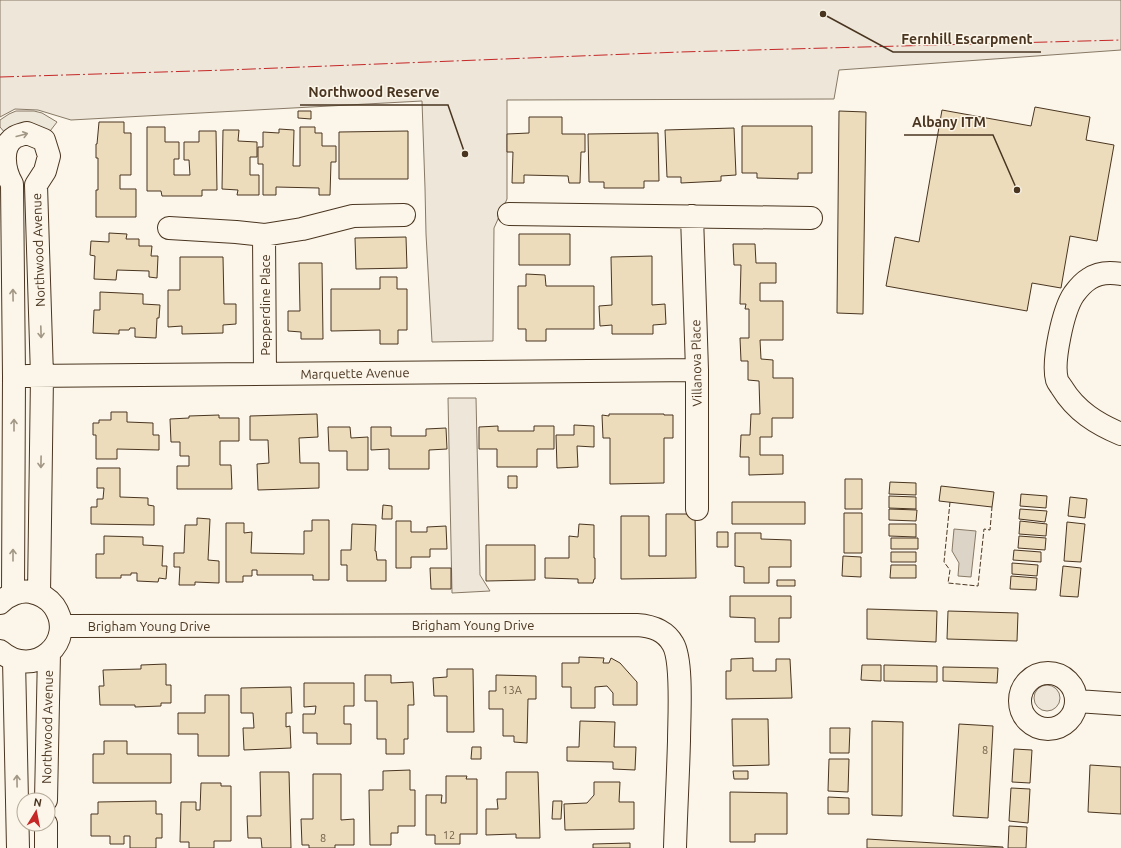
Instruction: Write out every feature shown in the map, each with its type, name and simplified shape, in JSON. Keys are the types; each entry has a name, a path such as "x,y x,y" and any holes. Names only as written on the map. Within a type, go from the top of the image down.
{"street":[{"name":"Northwood Avenue","path":"6,599 14,376 12,184 3,165 3,150 8,142 14,137 27,133 44,140 49,156 44,171 36,185 42,376 39,594"},
{"path":"509,214 812,218"},
{"name":"Pepperdine Place","path":"169,228 264,235 302,229 353,216 404,215"},
{"name":"Villanova Place","path":"692,216 697,370 697,509"},
{"name":"Pepperdine Place","path":"264,235 265,374"},
{"path":"1121,274 1107,272 1089,279 1074,294 1065,314 1056,353 1057,380 1067,397 1081,412 1103,426 1121,434"},
{"name":"Marquette Avenue","path":"14,376 697,370"},
{"path":"6,599 26,592 39,594 46,598 56,610 61,626 60,636 55,646 48,654 36,661 28,662 7,656 18,848"},
{"name":"Brigham Young Drive","path":"61,626 649,626 659,630 673,644 677,653 679,666 676,848"},
{"name":"Northwood Avenue","path":"46,792 48,654"},
{"path":"1077,701 1121,704"},
{"path":"46,832 46,848"}],"shaded area":[{"path":"0,0 1121,0 1121,50 839,70 834,99 507,100 507,199 494,228 493,341 432,342 426,234 422,101 71,120 38,110 15,109 0,117"},
{"path":"16,111 34,111 42,113 57,122 47,135 6,134 0,127 0,120"},
{"path":"448,398 476,398 480,575 490,591 452,593"},
{"path":"954,529 976,531 971,577 958,576 959,563 952,551"},
{"path":"1047,685 1056,689 1060,698 1056,707 1047,711 1038,707 1034,698 1038,689"}],"building":[{"path":"1035,107 1090,117 1086,140 1114,145 1097,241 1070,236 1061,288 1032,283 1027,311 886,286 895,237 919,242 942,110 1031,126"},
{"path":"298,111 311,111 311,119 298,118"},
{"path":"839,111 866,112 863,314 837,313"},
{"path":"529,117 562,117 562,134 585,134 585,152 581,152 580,183 569,183 568,176 524,175 524,183 512,183 513,152 507,152 507,134 529,133"},
{"path":"99,122 124,122 124,133 131,133 131,175 120,175 120,189 136,189 136,217 96,217 98,158 96,158 96,144"},
{"path":"742,126 812,126 812,173 798,173 798,179 757,178 757,173 742,173"},
{"path":"147,127 165,127 165,142 179,142 179,159 174,159 174,175 190,175 189,160 184,160 184,142 199,142 199,131 216,131 217,190 202,190 202,196 162,196 161,191 147,191"},
{"path":"300,127 315,127 315,133 322,133 322,146 336,146 336,162 331,162 330,195 319,195 319,188 276,187 276,195 263,195 263,164 258,164 258,147 263,147 263,132 279,133 279,129 294,130 293,166 300,166"},
{"path":"734,128 736,175 721,176 721,181 681,183 681,177 667,177 665,130"},
{"path":"223,130 239,130 238,141 257,142 257,157 250,157 250,175 259,175 259,195 237,195 238,190 222,189"},
{"path":"408,131 408,179 339,179 339,132"},
{"path":"658,133 659,181 644,181 644,188 604,188 604,182 589,182 588,134"},
{"path":"109,233 127,234 126,239 139,239 139,246 152,246 151,256 158,256 157,278 149,277 149,271 117,270 116,280 94,279 95,256 90,255 91,241 109,242"},
{"path":"519,234 570,234 570,265 519,265"},
{"path":"406,237 407,268 356,269 355,238"},
{"path":"733,244 755,244 756,263 776,263 776,283 760,283 760,301 783,301 783,340 760,340 761,359 773,360 773,378 793,378 793,418 772,418 772,437 760,437 760,455 783,455 783,474 749,475 749,457 740,457 741,435 750,435 751,414 760,414 759,381 748,380 748,361 741,361 740,338 749,338 749,309 745,309 746,304 740,304 741,265 734,265"},
{"path":"652,256 652,305 665,304 666,324 653,325 653,334 612,334 612,325 600,326 599,306 612,305 611,257"},
{"path":"180,257 223,257 224,304 236,304 236,324 223,325 223,333 182,334 182,326 168,327 168,290 180,290"},
{"path":"299,263 322,263 323,339 301,339 301,332 288,331 288,311 300,311"},
{"path":"526,274 545,275 546,286 594,286 594,329 546,329 546,341 526,341 526,329 518,329 518,286 526,286"},
{"path":"380,277 397,277 397,289 407,289 407,330 398,330 398,344 380,344 380,330 331,331 331,289 380,289"},
{"path":"100,292 143,294 143,304 160,305 159,318 157,318 156,338 135,337 135,328 130,328 129,330 119,330 119,334 93,333 94,310 100,310"},
{"path":"111,412 127,412 127,422 153,423 153,435 159,435 159,450 117,449 117,459 96,459 96,435 93,435 93,423 99,423 99,420 111,420"},
{"path":"317,414 318,437 299,438 300,463 319,463 319,488 258,490 257,464 269,463 268,440 250,440 250,416"},
{"path":"609,414 673,415 673,438 664,438 664,483 610,484 610,438 603,438 602,415 609,416"},
{"path":"219,415 219,418 239,418 239,441 220,441 220,465 231,465 232,489 177,489 177,466 189,466 189,456 180,456 180,442 171,442 170,419 189,418 189,416"},
{"path":"574,425 594,426 594,447 577,446 578,467 557,468 556,435 574,435"},
{"path":"498,426 498,431 534,431 534,426 554,426 554,449 537,449 537,467 497,467 497,449 479,449 479,427"},
{"path":"328,427 350,427 351,438 368,437 368,470 347,470 347,451 329,451"},
{"path":"371,427 391,427 391,436 426,436 426,429 446,428 447,449 429,450 429,469 389,469 389,449 371,450"},
{"path":"97,468 120,468 120,497 148,498 148,505 154,506 154,525 91,524 91,507 97,507 97,499 103,499 104,488 97,488"},
{"path":"508,476 517,476 517,488 508,488"},
{"path":"845,479 862,479 862,509 845,509"},
{"path":"890,482 916,483 916,495 889,494"},
{"path":"941,486 994,492 992,507 939,501"},
{"path":"1021,494 1047,496 1046,508 1020,506"},
{"path":"889,496 916,497 916,509 889,508"},
{"path":"1070,497 1087,499 1085,518 1068,516"},
{"path":"732,502 805,502 805,524 732,524"},
{"path":"383,505 392,506 392,519 382,519"},
{"path":"889,509 917,510 916,521 889,520"},
{"path":"1020,509 1047,511 1045,522 1019,519"},
{"path":"844,513 862,513 862,553 844,553"},
{"path":"666,514 695,514 696,578 621,579 621,516 649,516 649,556 666,556"},
{"path":"197,518 210,519 208,560 219,561 219,583 195,582 195,585 179,585 180,567 174,567 174,553 184,553 185,525 197,525"},
{"path":"312,520 329,520 329,580 313,580 313,575 257,575 257,570 252,570 252,576 243,576 243,582 226,582 226,523 244,523 244,533 252,532 251,553 304,554 304,531 312,531"},
{"path":"396,521 411,521 411,532 427,532 427,527 446,526 447,549 430,549 430,557 411,557 411,568 396,568"},
{"path":"1020,521 1047,524 1046,536 1019,534"},
{"path":"1067,522 1085,524 1081,562 1064,561"},
{"path":"352,524 376,525 375,551 377,560 386,560 386,581 347,581 347,565 341,565 341,550 351,550"},
{"path":"579,524 594,525 595,579 593,583 578,583 578,579 545,578 545,558 569,558 569,536 578,537"},
{"path":"889,524 916,524 916,537 889,536"},
{"path":"717,532 728,532 728,547 717,547"},
{"path":"735,533 761,533 761,539 791,540 791,567 769,567 769,583 744,583 744,567 735,566"},
{"path":"104,536 143,537 143,545 163,546 162,566 167,566 166,579 159,578 158,582 137,581 137,573 131,573 131,575 121,575 121,578 96,578 96,554 104,554"},
{"path":"1019,536 1046,538 1045,550 1018,548"},
{"path":"891,538 918,538 918,549 891,549"},
{"path":"486,545 535,545 535,580 486,581"},
{"path":"1014,550 1041,552 1041,562 1013,560"},
{"path":"891,552 916,552 916,562 891,562"},
{"path":"843,556 861,557 861,577 842,576"},
{"path":"1012,563 1038,565 1037,576 1012,574"},
{"path":"891,565 916,565 916,578 890,578"},
{"path":"1063,566 1081,568 1078,597 1060,596"},
{"path":"430,568 451,568 451,589 431,589"},
{"path":"1011,576 1037,578 1036,590 1010,589"},
{"path":"777,580 795,580 795,586 777,586"},
{"path":"730,596 791,596 791,618 779,618 779,642 755,642 755,618 730,617"},
{"path":"867,609 937,611 936,642 867,639"},
{"path":"948,611 1018,613 1017,641 947,639"},
{"path":"579,657 604,658 603,663 609,663 611,658 620,663 637,682 637,705 613,705 613,693 607,686 595,687 595,708 571,708 571,687 562,687 562,663 579,663"},
{"path":"753,658 753,671 776,671 776,659 790,659 792,698 726,699 726,671 731,671 731,659"},
{"path":"166,664 166,685 171,685 171,703 161,703 161,706 135,707 135,705 100,705 99,686 104,686 103,670 141,669 141,665"},
{"path":"862,665 881,665 881,681 861,680"},
{"path":"884,665 937,666 937,682 884,681"},
{"path":"943,667 998,668 997,683 943,681"},
{"path":"447,669 473,669 474,732 447,732 447,696 434,696 433,678 447,677"},
{"path":"365,675 391,675 391,683 413,682 414,705 408,705 408,739 404,739 404,754 386,754 386,739 377,739 377,701 365,701"},
{"path":"496,675 536,676 536,699 528,699 527,743 514,742 514,736 503,736 503,709 489,709 489,691 496,691"},
{"path":"304,683 354,683 354,706 344,706 344,724 351,724 351,744 317,744 317,733 303,733 303,714 315,714 316,706 304,707"},
{"path":"291,687 292,713 286,713 286,727 290,726 291,748 244,750 243,728 254,728 253,713 241,713 241,688"},
{"path":"205,695 229,695 229,756 198,756 198,734 178,734 178,713 205,713"},
{"path":"732,719 768,719 769,765 733,766"},
{"path":"580,721 615,722 614,747 636,747 635,770 613,769 613,762 567,761 567,747 579,747"},
{"path":"872,721 903,722 902,816 872,815"},
{"path":"959,724 993,726 988,818 953,816"},
{"path":"830,728 850,728 849,753 830,753"},
{"path":"104,741 127,741 127,754 171,754 171,783 93,783 93,754 104,754"},
{"path":"472,747 481,747 481,759 471,759"},
{"path":"1014,749 1032,750 1030,783 1012,782"},
{"path":"829,759 849,759 848,792 828,791"},
{"path":"1090,765 1121,767 1121,814 1088,812"},
{"path":"410,770 410,790 415,790 415,826 398,826 398,833 391,833 391,845 370,845 369,790 383,790 383,771"},
{"path":"733,771 748,771 748,779 734,779"},
{"path":"260,772 289,772 291,848 262,848 261,838 248,838 247,816 261,816"},
{"path":"506,772 538,772 540,838 516,838 516,834 486,835 486,809 498,809 497,799 506,799"},
{"path":"313,774 341,774 341,820 354,819 354,845 335,845 335,848 309,848 309,845 302,845 301,819 313,819"},
{"path":"446,776 467,776 466,779 477,779 477,834 460,834 460,844 435,844 435,835 426,835 426,795 442,795 441,803 446,803"},
{"path":"594,782 620,782 619,802 634,802 634,829 565,830 564,804 587,803 594,795"},
{"path":"201,783 221,783 221,786 231,786 231,841 214,841 214,848 189,848 189,842 180,842 181,802 196,802 196,810 200,810"},
{"path":"1011,788 1030,789 1028,823 1009,821"},
{"path":"730,792 787,793 787,834 755,834 755,842 730,842"},
{"path":"828,797 849,798 849,814 828,814"},
{"path":"156,801 156,814 162,814 162,838 156,838 156,848 130,848 130,836 124,836 124,844 110,844 110,836 91,836 91,814 98,814 98,802"},
{"path":"553,801 562,801 561,819 552,819"},
{"path":"1009,826 1027,827 1026,848 1008,848"},
{"path":"867,839 1003,847 1003,848 867,848"},
{"path":"630,843 630,848 593,848 593,844"}],"fence":[{"path":"950,502 944,562 950,570 948,583 978,586 984,529 990,530 992,507"}],"power":[{"path":"0,77 227,70 680,52 1121,40"}],"place":[{"name":"Fernhill Escarpment","path":"823,14"},
{"name":"Northwood Reserve","path":"465,154"},
{"name":"Albany ITM","path":"1017,190"}]}
